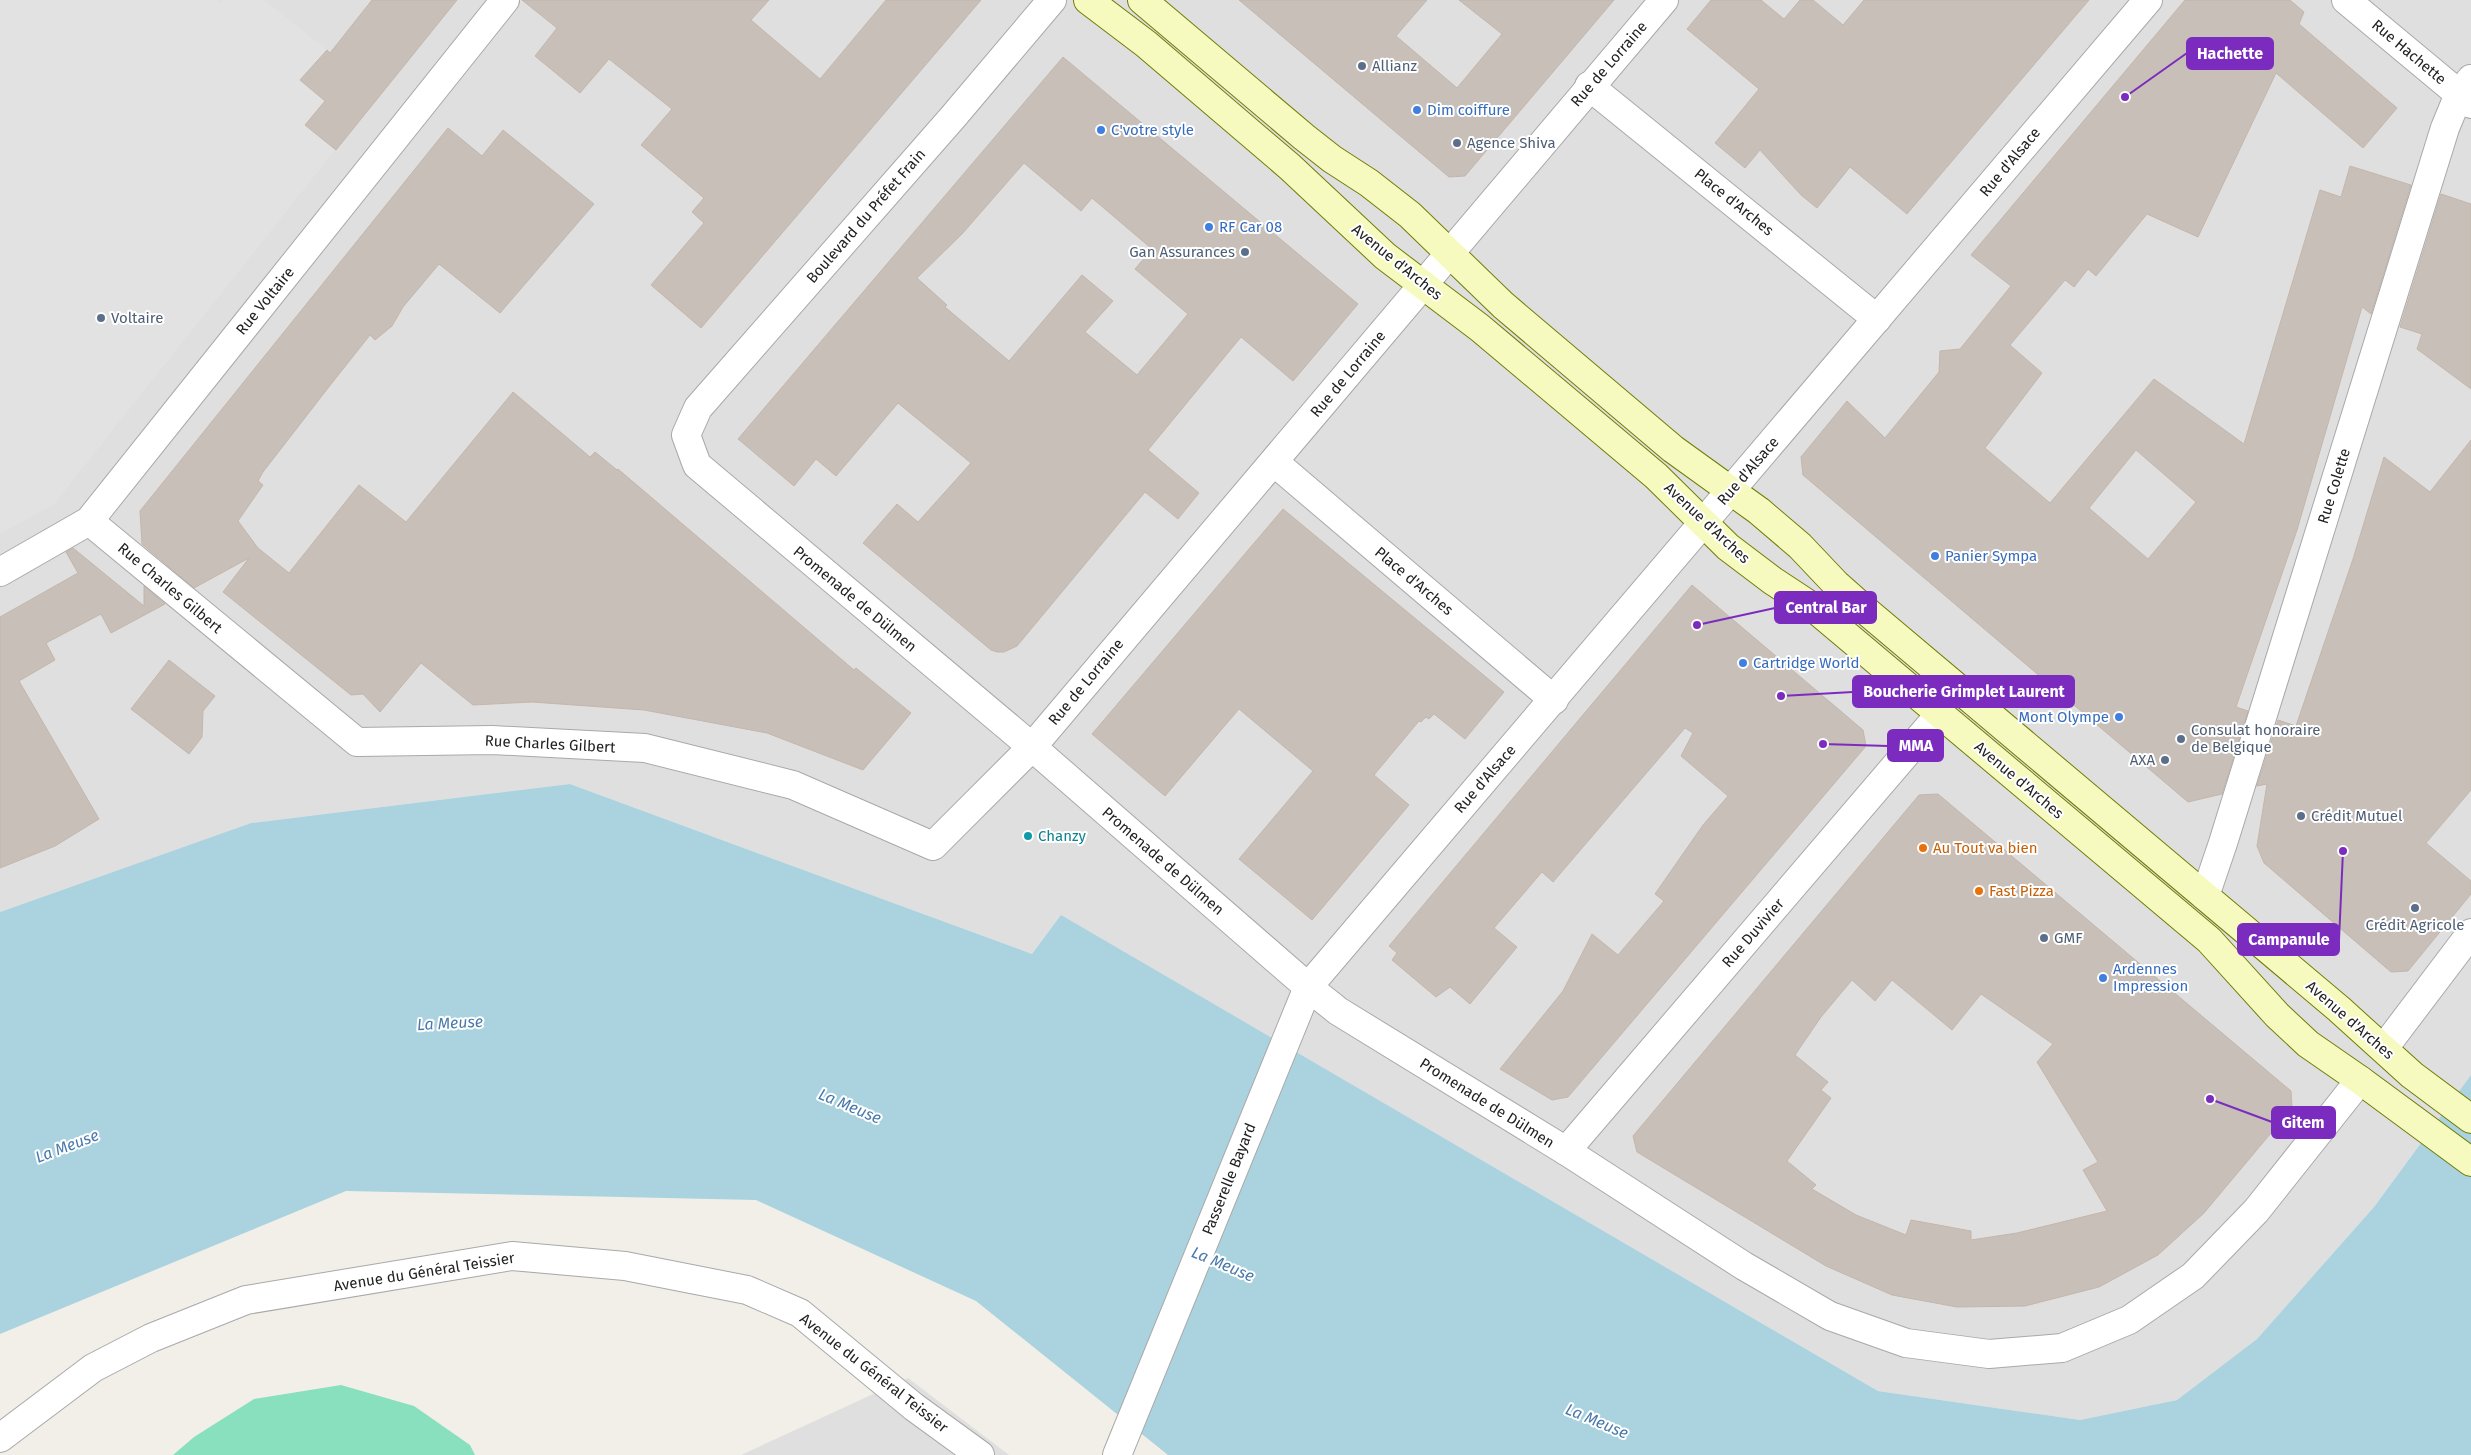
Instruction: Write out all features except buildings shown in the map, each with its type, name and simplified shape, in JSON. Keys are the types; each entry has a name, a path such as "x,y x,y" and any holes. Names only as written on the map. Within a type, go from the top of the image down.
{"main road":[{"name":"Avenue d'Arches","path":"1088,0 1154,50 1290,167 1370,244 1480,328 1656,476 1728,547 1766,576 1814,608 2209,940 2277,1015 2308,1044 2471,1162"},
{"name":"Avenue d'Arches","path":"1142,0 1304,137 1390,198 1503,305 1674,448 1800,546 1836,584 1871,615 2384,1048 2412,1075 2471,1119"}],"street":[{"name":"Rue Voltaire","path":"0,572 89,521 505,0"},
{"name":"Boulevard du Préfet Frain","path":"686,435 698,408 947,124 1052,0"},
{"name":"Rue de Lorraine","path":"1032,747 1589,86 1664,0"},
{"name":"Rue d'Alsace","path":"1308,987 2148,0"},
{"name":"Rue Hachette","path":"2346,0 2467,92"},
{"name":"Place d'Arches","path":"1589,86 1877,319"},
{"name":"Rue Colette","path":"2205,896 2226,834 2445,128 2467,92"},
{"name":"Promenade de Dülmen","path":"686,435 697,465 1032,747 1308,987 1338,1010 1566,1151 1744,1266 1830,1316 1906,1343 1990,1354 2062,1348 2129,1320 2193,1276 2256,1212 2360,1080"},
{"name":"Place d'Arches","path":"1274,462 1554,700"},
{"name":"Rue Charles Gilbert","path":"89,521 357,742 492,740 645,748 793,785 933,846 1032,747"},
{"name":"Rue Duvivier","path":"1566,1151 1940,714"},
{"path":"2384,1048 2471,933"},
{"name":"Passerelle Bayard","path":"1117,1455 1308,987"},
{"name":"Avenue du Général Teissier","path":"0,1438 93,1368 151,1338 246,1300 512,1256 625,1266 748,1290 800,1314 914,1407 980,1455"}],"shaded area":[{"path":"0,0 2471,0 2471,1075 2374,1207 2257,1339 2177,1400 2080,1420 1878,1391 1061,916 1032,954 570,784 251,823 0,912"},
{"name":"Voltaire","path":"0,0 217,0 221,3 224,0 264,0 327,50 300,80 325,101 305,126 335,150 54,504 0,534"},
{"path":"908,1378 1009,1455 741,1455"}],"green space":[{"path":"341,1385 414,1406 470,1445 475,1455 173,1455 194,1437 254,1399"}],"water":[{"name":"La Meuse","path":"570,784 1032,954 1061,915 1878,1391 2080,1420 2177,1400 2257,1339 2374,1207 2471,1075 2471,1455 1168,1455 976,1301 756,1200 346,1191 0,1334 0,912 251,823"}],"place":[{"name":"Allianz","path":"1362,66"},
{"name":"Hachette","path":"2125,97"},
{"name":"Dim coiffure","path":"1417,110"},
{"name":"C'votre style","path":"1101,130"},
{"name":"Agence Shiva","path":"1457,143"},
{"name":"RF Car 08","path":"1209,227"},
{"name":"Gan Assurances","path":"1245,252"},
{"name":"Voltaire","path":"101,318"},
{"name":"Panier Sympa","path":"1935,556"},
{"name":"Central Bar","path":"1697,625"},
{"name":"Cartridge World","path":"1743,663"},
{"name":"Boucherie Grimplet Laurent","path":"1781,696"},
{"name":"Mont Olympe","path":"2119,717"},
{"name":"Consulat honoraire de Belgique","path":"2181,739"},
{"name":"MMA","path":"1823,744"},
{"name":"AXA","path":"2165,760"},
{"name":"Crédit Mutuel","path":"2301,816"},
{"name":"Chanzy","path":"1028,836"},
{"name":"Au Tout va bien","path":"1923,848"},
{"name":"Campanule","path":"2343,851"},
{"name":"Fast Pizza","path":"1979,891"},
{"name":"Crédit Agricole","path":"2415,908"},
{"name":"GMF","path":"2044,938"},
{"name":"Ardennes Impression","path":"2103,978"},
{"name":"Gitem","path":"2210,1099"}]}
